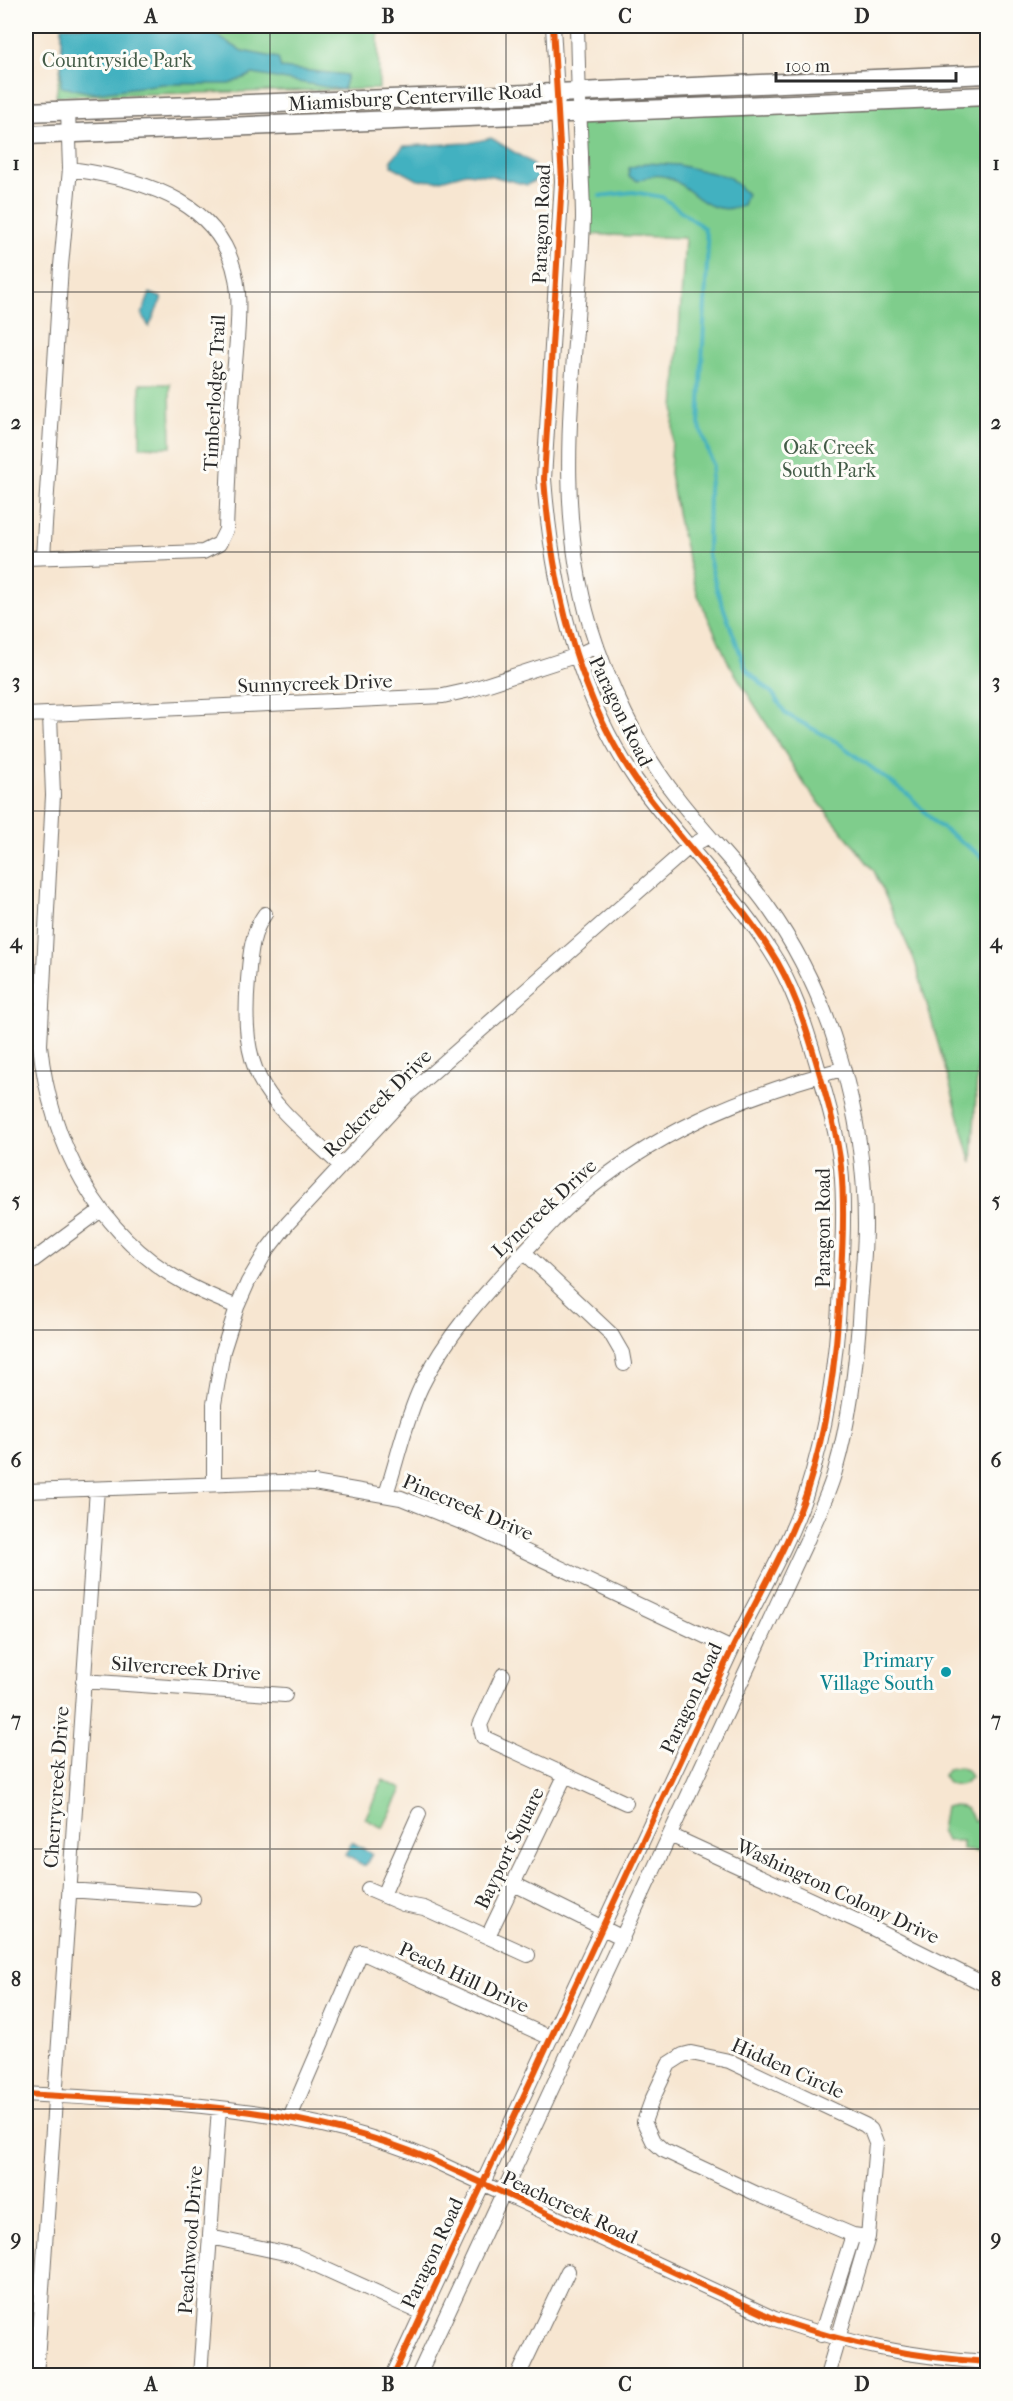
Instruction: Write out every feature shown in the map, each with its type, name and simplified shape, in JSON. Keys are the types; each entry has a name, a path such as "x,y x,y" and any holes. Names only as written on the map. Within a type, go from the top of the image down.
{"main road":[{"name":"Miamisburg Centerville Road","path":"26,112 556,93 987,74"},
{"path":"854,80 855,102"},
{"name":"Miamisburg Centerville Road","path":"26,135 987,96"},
{"path":"294,102 295,125"}],"street":[{"name":"Paragon Road","path":"393,2376 732,1649 791,1531 805,1497 828,1412 835,1370 843,1244 843,1203 839,1154 826,1095 802,1018 772,952 707,866 636,780 621,755 575,656 561,604 547,517 544,479 562,192 553,26"},
{"name":"Paragon Road","path":"418,2376 808,1538 834,1477 852,1398 857,1355 865,1226 859,1146 842,1069 815,987 769,909 673,793 624,712 589,622 572,532 568,471 583,218 577,26"},
{"path":"43,557 61,266 70,169 68,110"},
{"name":"Timberlodge Trail","path":"26,558 203,552 219,544 226,530 238,311 238,292 230,255 208,221 171,197 124,178 70,169"},
{"name":"Sunnycreek Drive","path":"26,715 443,696 470,690 575,656 597,646"},
{"path":"50,715 53,795 40,1018 43,1071 50,1105 63,1144 78,1174 101,1210 137,1248 158,1266 204,1293 237,1307"},
{"name":"Rockcreek Drive","path":"214,1483 214,1404 223,1351 237,1307 248,1282 267,1250 288,1223 407,1095 689,847 709,836"},
{"path":"265,914 257,924 254,934 247,996 246,1026 252,1063 266,1092 277,1106 341,1166"},
{"name":"Lyncreek Drive","path":"386,1494 410,1413 436,1359 466,1315 546,1228 586,1191 628,1159 668,1135 736,1102 842,1069"},
{"path":"31,1262 101,1210"},
{"path":"524,1252 611,1334 622,1353 624,1364"},
{"name":"Pinecreek Drive","path":"26,1491 214,1483 314,1484 386,1494 476,1528 732,1649"},
{"name":"Cherrycreek Drive","path":"36,2376 97,1489"},
{"path":"503,1675 480,1725 483,1737 626,1803"},
{"name":"Silvercreek Drive","path":"83,1681 285,1695"},
{"name":"Bayport Square","path":"488,1936 565,1776"},
{"path":"382,1895 420,1814"},
{"name":"Washington Colony Drive","path":"670,1835 868,1926 987,1986"},
{"path":"514,1884 623,1938"},
{"path":"368,1889 403,1904 424,1908 528,1955"},
{"path":"69,1890 193,1899"},
{"name":"Peach Hill Drive","path":"290,2117 361,1952 551,2038"},
{"name":"Hidden Circle","path":"827,2376 868,2237 876,2144 871,2130 840,2113 714,2056 691,2053 669,2064 644,2122 646,2131 660,2148 757,2194 853,2235 868,2237"},
{"name":"Peachcreek Road","path":"26,2094 219,2108 290,2117 352,2132 403,2148 725,2298 775,2319 838,2340 882,2350 935,2359 987,2362"},
{"name":"Peachwood Drive","path":"200,2376 219,2108"},
{"path":"821,2334 853,2235"},
{"path":"210,2237 294,2255 422,2313"},
{"path":"519,2376 568,2271"}],"green space":[{"name":"Countryside Park","path":"67,26 378,26 379,89 56,96"},
{"name":"Oak Creek South Park","path":"987,96 988,890 972,1163 915,962 874,871 805,785 729,664 697,593 679,523 670,473 685,238 582,234 579,112"},
{"path":"140,384 170,384 171,447 140,447"},
{"path":"958,1767 967,1770 971,1777 961,1784 948,1783 943,1776 948,1769"},
{"path":"383,1780 402,1789 383,1828 365,1819"},
{"path":"945,1806 964,1807 974,1821 987,1814 987,1842 982,1842 980,1852 962,1850 962,1841 946,1841 941,1831"}],"water":[{"path":"62,26 201,26 242,51 278,58 281,68 347,75 343,90 253,74 229,84 162,84 94,93 61,87"},
{"path":"491,138 532,163 538,179 527,185 492,176 466,173 437,181 418,180 392,166 391,160 404,146 469,143"},
{"path":"645,163 678,165 729,177 747,194 743,205 726,209 712,206 667,177 654,176 638,181 629,177 629,168"},
{"path":"150,293 162,298 149,327 142,314"},
{"path":"352,1842 372,1854 365,1866 345,1855"}],"waterway":[{"path":"600,196 633,192 662,197 704,228 708,243 699,424 713,465 709,487 708,554 717,590 746,669 773,694 786,714 837,742 910,796 935,823 988,861"}],"cycle path":[{"path":"393,2376 732,1649 799,1514 814,1468 826,1417 839,1313 843,1227 841,1167 827,1100 797,1004 778,963 755,928 652,802 615,746 597,711 583,674 570,636 561,597 553,558 544,479 562,181 553,26"},
{"path":"26,2094 231,2109 332,2127 382,2141 430,2159 775,2319 828,2336 880,2348 932,2357 988,2362"}],"place":[{"name":"Primary Village South","path":"946,1672"}]}
